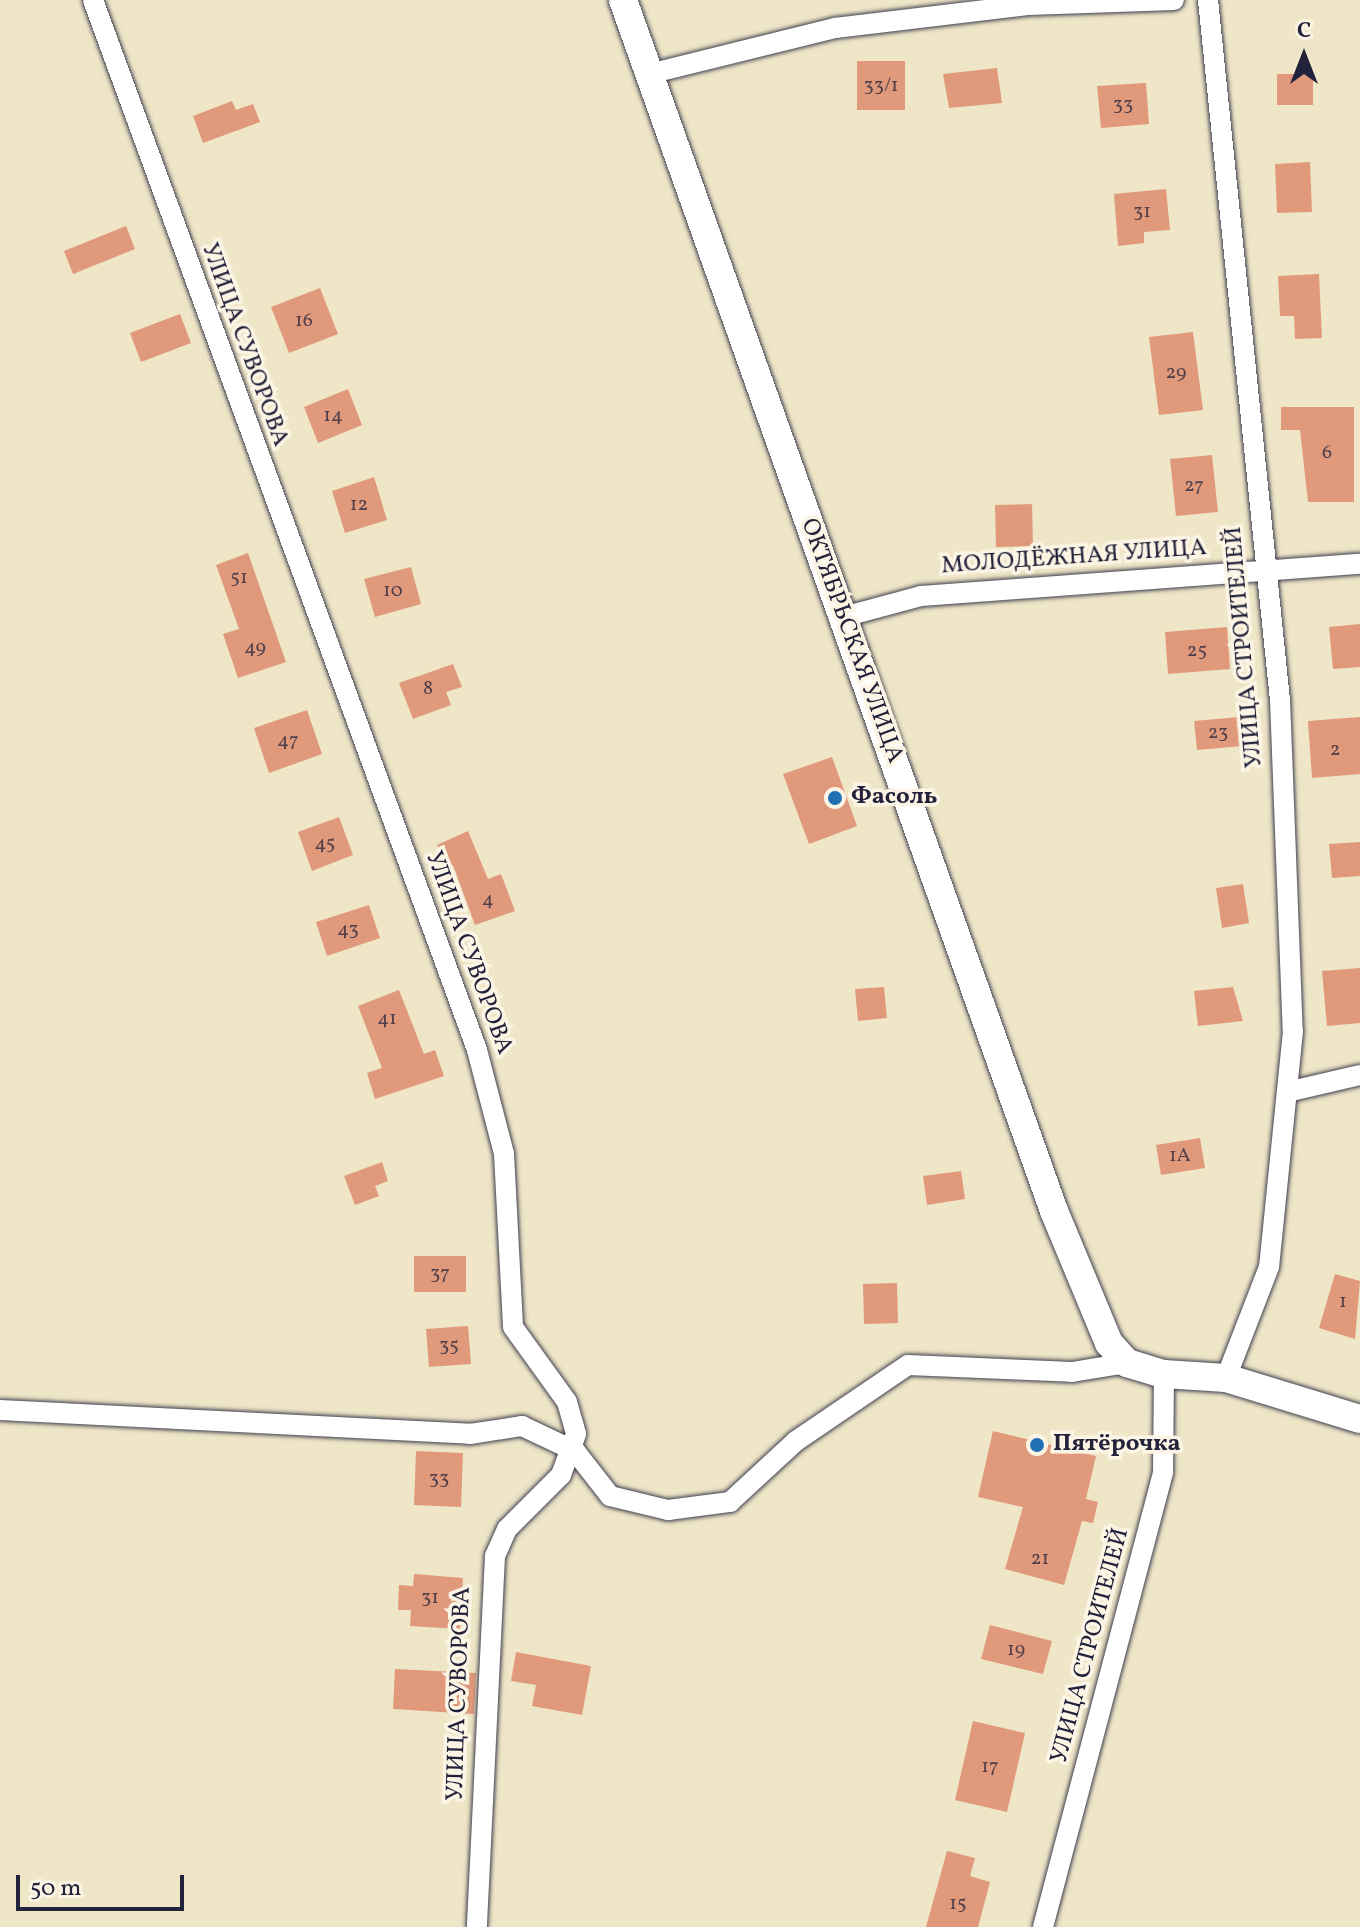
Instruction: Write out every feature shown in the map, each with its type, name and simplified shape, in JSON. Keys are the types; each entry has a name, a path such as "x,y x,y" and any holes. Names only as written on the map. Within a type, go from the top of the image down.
{"street":[{"name":"УЛИЦА СУВОРОВА","path":"93,0 477,1050 504,1154 513,1327 567,1402 575,1451 543,1496 507,1529 495,1556 477,1927"},
{"name":"ОКТЯБРЬСКАЯ УЛИЦА","path":"623,0 1054,1211 1109,1343 1127,1363"},
{"path":"649,74 835,28 1028,5 1174,0"},
{"name":"УЛИЦА СТРОИТЕЛЕЙ","path":"1208,0 1280,700 1293,1031 1269,1267 1226,1378"},
{"name":"МОЛОДЁЖНАЯ УЛИЦА","path":"843,617 921,596 1360,564"},
{"path":"1287,1092 1360,1075"},
{"path":"0,1410 470,1434 522,1426 575,1451 610,1496 635,1507 703,1508 730,1502 796,1441 908,1365 1072,1372 1127,1363 1164,1374 1226,1378 1360,1419"},
{"name":"УЛИЦА СТРОИТЕЛЕЙ","path":"1043,1927 1163,1472 1164,1374"}],"building":[{"path":"857,61 905,61 905,110 857,110"},
{"path":"997,68 1002,103 949,108 943,74"},
{"path":"1277,74 1313,74 1313,105 1277,105"},
{"path":"1146,83 1149,124 1101,128 1097,86"},
{"path":"232,101 236,110 253,104 260,122 203,143 193,116"},
{"path":"1310,162 1312,212 1277,213 1275,164"},
{"path":"1166,189 1170,230 1144,232 1144,243 1118,246 1114,194"},
{"path":"126,226 135,249 73,274 64,251"},
{"path":"1319,274 1322,338 1295,339 1294,316 1280,316 1278,276"},
{"path":"320,288 338,334 289,353 271,307"},
{"path":"180,314 191,343 141,362 130,333"},
{"path":"1193,332 1203,410 1159,415 1149,337"},
{"path":"348,389 362,425 318,443 304,407"},
{"path":"1281,407 1354,407 1354,502 1308,502 1300,430 1281,430"},
{"path":"1212,455 1218,512 1176,516 1170,459"},
{"path":"374,477 387,520 345,533 332,491"},
{"path":"1032,504 1033,546 996,547 995,505"},
{"path":"248,553 286,662 238,678 223,634 239,629 216,565"},
{"path":"411,567 421,604 375,617 364,579"},
{"path":"1360,624 1360,667 1333,669 1329,627"},
{"path":"1227,627 1230,669 1168,674 1165,632"},
{"path":"453,664 462,687 446,692 451,705 413,719 399,683"},
{"path":"307,710 322,754 269,773 254,728"},
{"path":"1239,717 1242,746 1197,750 1194,721"},
{"path":"1360,717 1360,774 1312,778 1308,721"},
{"path":"832,757 857,826 809,844 783,774"},
{"path":"339,817 353,855 312,871 298,832"},
{"path":"468,831 488,879 501,874 515,911 475,925 453,865 447,868 437,845"},
{"path":"1360,842 1360,876 1332,878 1329,844"},
{"path":"1243,884 1249,923 1222,928 1216,888"},
{"path":"369,905 380,938 327,956 316,922"},
{"path":"1360,968 1360,1023 1327,1026 1322,971"},
{"path":"884,987 887,1018 858,1021 855,989"},
{"path":"1233,987 1243,1021 1198,1026 1194,991"},
{"path":"399,990 424,1054 435,1050 444,1076 375,1099 367,1073 382,1068 358,1006"},
{"path":"1200,1138 1205,1168 1161,1175 1156,1145"},
{"path":"382,1162 388,1181 375,1186 379,1196 355,1205 344,1176"},
{"path":"961,1171 965,1199 927,1205 923,1176"},
{"path":"414,1256 466,1256 466,1292 414,1292"},
{"path":"1335,1274 1360,1281 1355,1339 1319,1328"},
{"path":"897,1283 898,1323 864,1324 863,1284"},
{"path":"468,1326 471,1364 429,1367 426,1329"},
{"path":"993,1431 1096,1456 1086,1499 1098,1502 1093,1523 1082,1521 1064,1585 1005,1569 1023,1507 978,1497"},
{"path":"416,1451 463,1453 461,1507 414,1505"},
{"path":"414,1574 463,1578 460,1629 410,1626 411,1610 398,1610 399,1585 413,1586"},
{"path":"990,1625 1052,1641 1043,1674 981,1659"},
{"path":"516,1652 591,1666 582,1715 532,1706 536,1685 511,1681"},
{"path":"395,1669 476,1673 474,1714 393,1709"},
{"path":"973,1721 1025,1733 1007,1812 955,1800"},
{"path":"947,1851 975,1858 970,1876 990,1882 978,1927 926,1927"}],"place":[{"name":"Фасоль","path":"835,798"},
{"name":"Пятёрочка","path":"1037,1445"}]}
